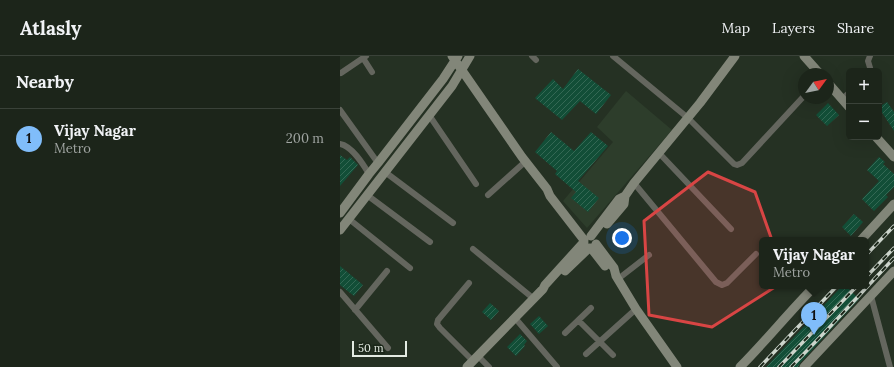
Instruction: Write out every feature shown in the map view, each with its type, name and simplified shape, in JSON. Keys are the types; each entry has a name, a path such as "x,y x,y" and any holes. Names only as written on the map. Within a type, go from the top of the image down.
{"street":[{"path":"340,230 452,86 470,56"},
{"path":"613,56 688,118 734,164 737,165 742,162 798,102"},
{"path":"473,361 543,289 548,288 624,204 625,196 634,183 688,118 735,56"},
{"path":"804,56 815,68"},
{"path":"870,56 868,61 870,68"},
{"path":"340,74 364,57 372,72"},
{"path":"455,58 461,70 547,189 550,196 614,268 617,278 673,365"},
{"path":"340,213 443,79 455,58"},
{"path":"834,88 845,96"},
{"path":"340,110 378,163"},
{"path":"429,114 476,184"},
{"path":"879,140 894,157"},
{"path":"340,144 344,144 349,148 369,174"},
{"path":"659,153 731,229"},
{"path":"488,195 526,161"},
{"path":"385,172 453,223"},
{"path":"634,183 716,282 722,285 726,283 756,254"},
{"path":"367,195 430,242"},
{"path":"864,237 894,204"},
{"path":"349,219 410,268"},
{"path":"473,248 534,299"},
{"path":"617,278 649,255"},
{"path":"355,310 386,271"},
{"path":"804,367 894,271"},
{"path":"469,283 438,320 437,324 473,361 489,367"},
{"path":"740,367 812,289"},
{"path":"340,292 388,348"},
{"path":"871,296 890,367"},
{"path":"565,333 591,308"},
{"path":"586,354 636,309"},
{"path":"515,318 557,367"},
{"path":"579,321 613,355"}],"highlighted area":[{"path":"708,172 755,192 786,280 712,327 649,315 644,221"}],"shaded area":[{"path":"626,91 672,130 587,228 563,201 613,142 597,127"}],"building":[{"path":"578,69 611,95 596,114 580,101 562,120 535,98 553,79 563,89"},
{"path":"887,102 894,112 894,131 882,113 882,105"},
{"path":"827,104 829,104 839,115 827,126 816,115"},
{"path":"551,132 574,151 591,132 608,146 578,181 599,198 588,212 571,198 576,192 555,174 557,171 535,152"},
{"path":"340,155 347,160 350,157 358,165 340,186"},
{"path":"879,157 885,162 883,164 894,174 894,187 886,195 888,197 874,211 862,199 879,181 867,170"},
{"path":"854,214 863,222 851,236 842,227"},
{"path":"340,266 363,285 354,296 340,285"},
{"path":"839,289 849,289 859,299 798,367 766,367"},
{"path":"490,303 499,311 491,320 482,312"},
{"path":"539,316 548,326 539,334 530,324"},
{"path":"520,334 527,341 524,345 525,346 516,356 507,347"}],"railway":[{"path":"869,252 894,226"},
{"path":"869,274 894,248"},
{"path":"869,285 894,258"},
{"path":"760,367 834,289"},
{"path":"779,367 854,289"},
{"path":"791,367 865,289"}],"place":[{"name":"Vijay Nagar","path":"814,335"}]}
